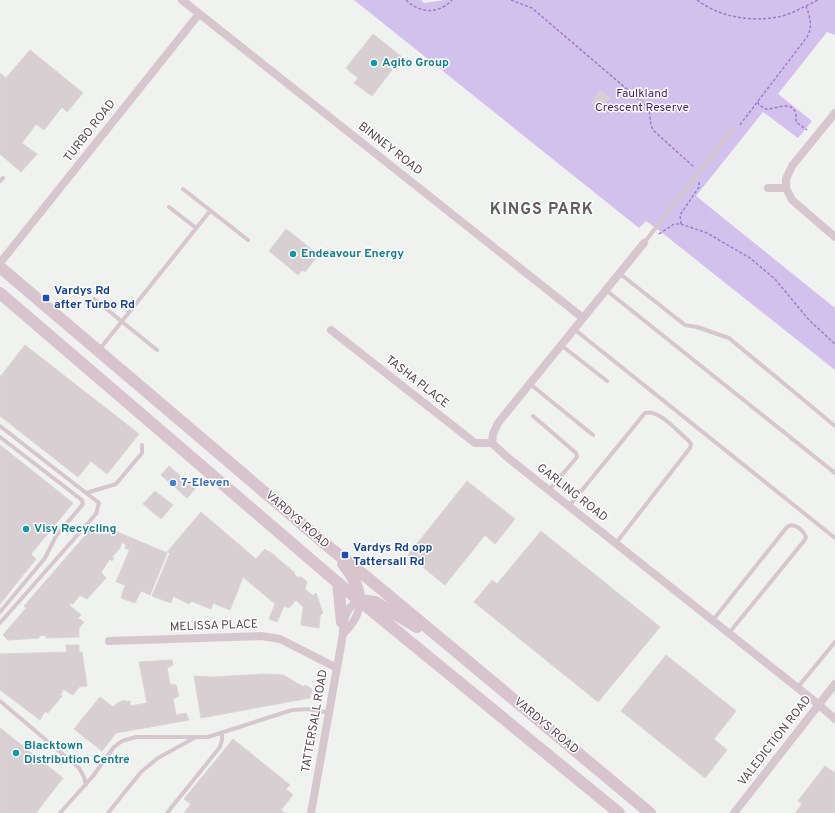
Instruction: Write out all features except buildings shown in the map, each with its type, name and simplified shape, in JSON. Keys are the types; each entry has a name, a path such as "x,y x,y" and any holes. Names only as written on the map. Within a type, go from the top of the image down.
{"main road":[{"name":"VARDYS ROAD","path":"0,267 330,548 650,813"},
{"name":"VARDYS ROAD","path":"0,293 338,583 619,813"},
{"path":"330,548 355,581 359,590 360,600 375,602 450,647"},
{"path":"338,583 343,628"},
{"name":"VARDYS ROAD","path":"634,799 656,813"}],"street":[{"name":"BINNEY ROAD","path":"182,0 583,318"},
{"name":"TURBO ROAD","path":"0,264 199,14"},
{"path":"835,113 792,166 786,179 786,188 795,203 835,237"},
{"path":"768,188 786,188"},
{"path":"492,443 493,434 498,423 644,243"},
{"name":"TASHA PLACE","path":"331,330 475,443 492,443"},
{"name":"GARLING ROAD","path":"492,443 569,506 798,687 835,719"},
{"name":"TATTERSALL ROAD","path":"311,813 330,713 343,628 350,627 360,608 360,600"},
{"name":"MELISSA PLACE","path":"109,641 261,636 280,640 337,668"},
{"name":"VALEDICTION ROAD","path":"734,813 835,684"}],"lane":[{"path":"644,243 734,130"},
{"path":"183,190 248,240"},
{"path":"169,207 196,228"},
{"path":"98,350 210,210"},
{"path":"619,273 685,325 697,327 728,338 835,426"},
{"path":"606,290 835,473"},
{"path":"94,299 157,350"},
{"path":"574,329 835,538"},
{"path":"561,345 607,381"},
{"path":"529,384 593,435"},
{"path":"569,506 644,413 650,412 657,415 688,440 691,444 690,448 616,543"},
{"path":"533,416 576,453 577,457 549,490"},
{"path":"0,426 98,503 96,514 0,623"},
{"path":"0,437 82,500 84,504 56,536 45,558 0,612"},
{"path":"86,493 116,484 142,453 142,445"},
{"path":"713,620 787,527 791,525 797,526 804,531 806,537 804,541 730,633"},
{"path":"798,687 835,642"},
{"path":"0,701 79,768 86,785"},
{"path":"60,813 86,785 114,747 122,741 136,738 197,737 222,733 292,710 308,710 330,713"},
{"path":"167,813 220,747 222,733"},
{"path":"108,813 141,772 158,758 197,737"}],"path":[{"path":"406,0 422,10 442,9 452,0"},
{"path":"512,0 532,8 649,108 651,126 654,131 700,171 702,174 699,187 680,215 681,224"},
{"path":"697,0 710,8 738,18 778,17 818,0"},
{"path":"734,130 758,102 808,37 811,22 806,6"},
{"path":"758,102 759,105 766,109 782,105 789,107 795,113 796,122 807,130"},
{"path":"654,229 660,234 674,224 681,224 707,233 761,267 775,279 809,320 835,344"}],"green space":[{"name":"Faulkland Crescent Reserve","path":"354,0 421,0 424,3 445,0 835,0 835,35 827,32 778,94 812,121 798,138 763,112 696,196 835,308 835,370 646,221 639,228"}],"place":[{"name":"Agito Group","path":"374,63"},
{"name":"Endeavour Energy","path":"293,254"},
{"name":"Vardys Rd after Turbo Rd","path":"46,298"},
{"name":"7-Eleven","path":"173,483"},
{"name":"Visy Recycling","path":"26,529"},
{"name":"Vardys Rd opp Tattersall Rd","path":"345,555"},
{"name":"Blacktown Distribution Centre","path":"16,753"}],"district":[{"name":"KINGS PARK","path":"542,210"}]}
